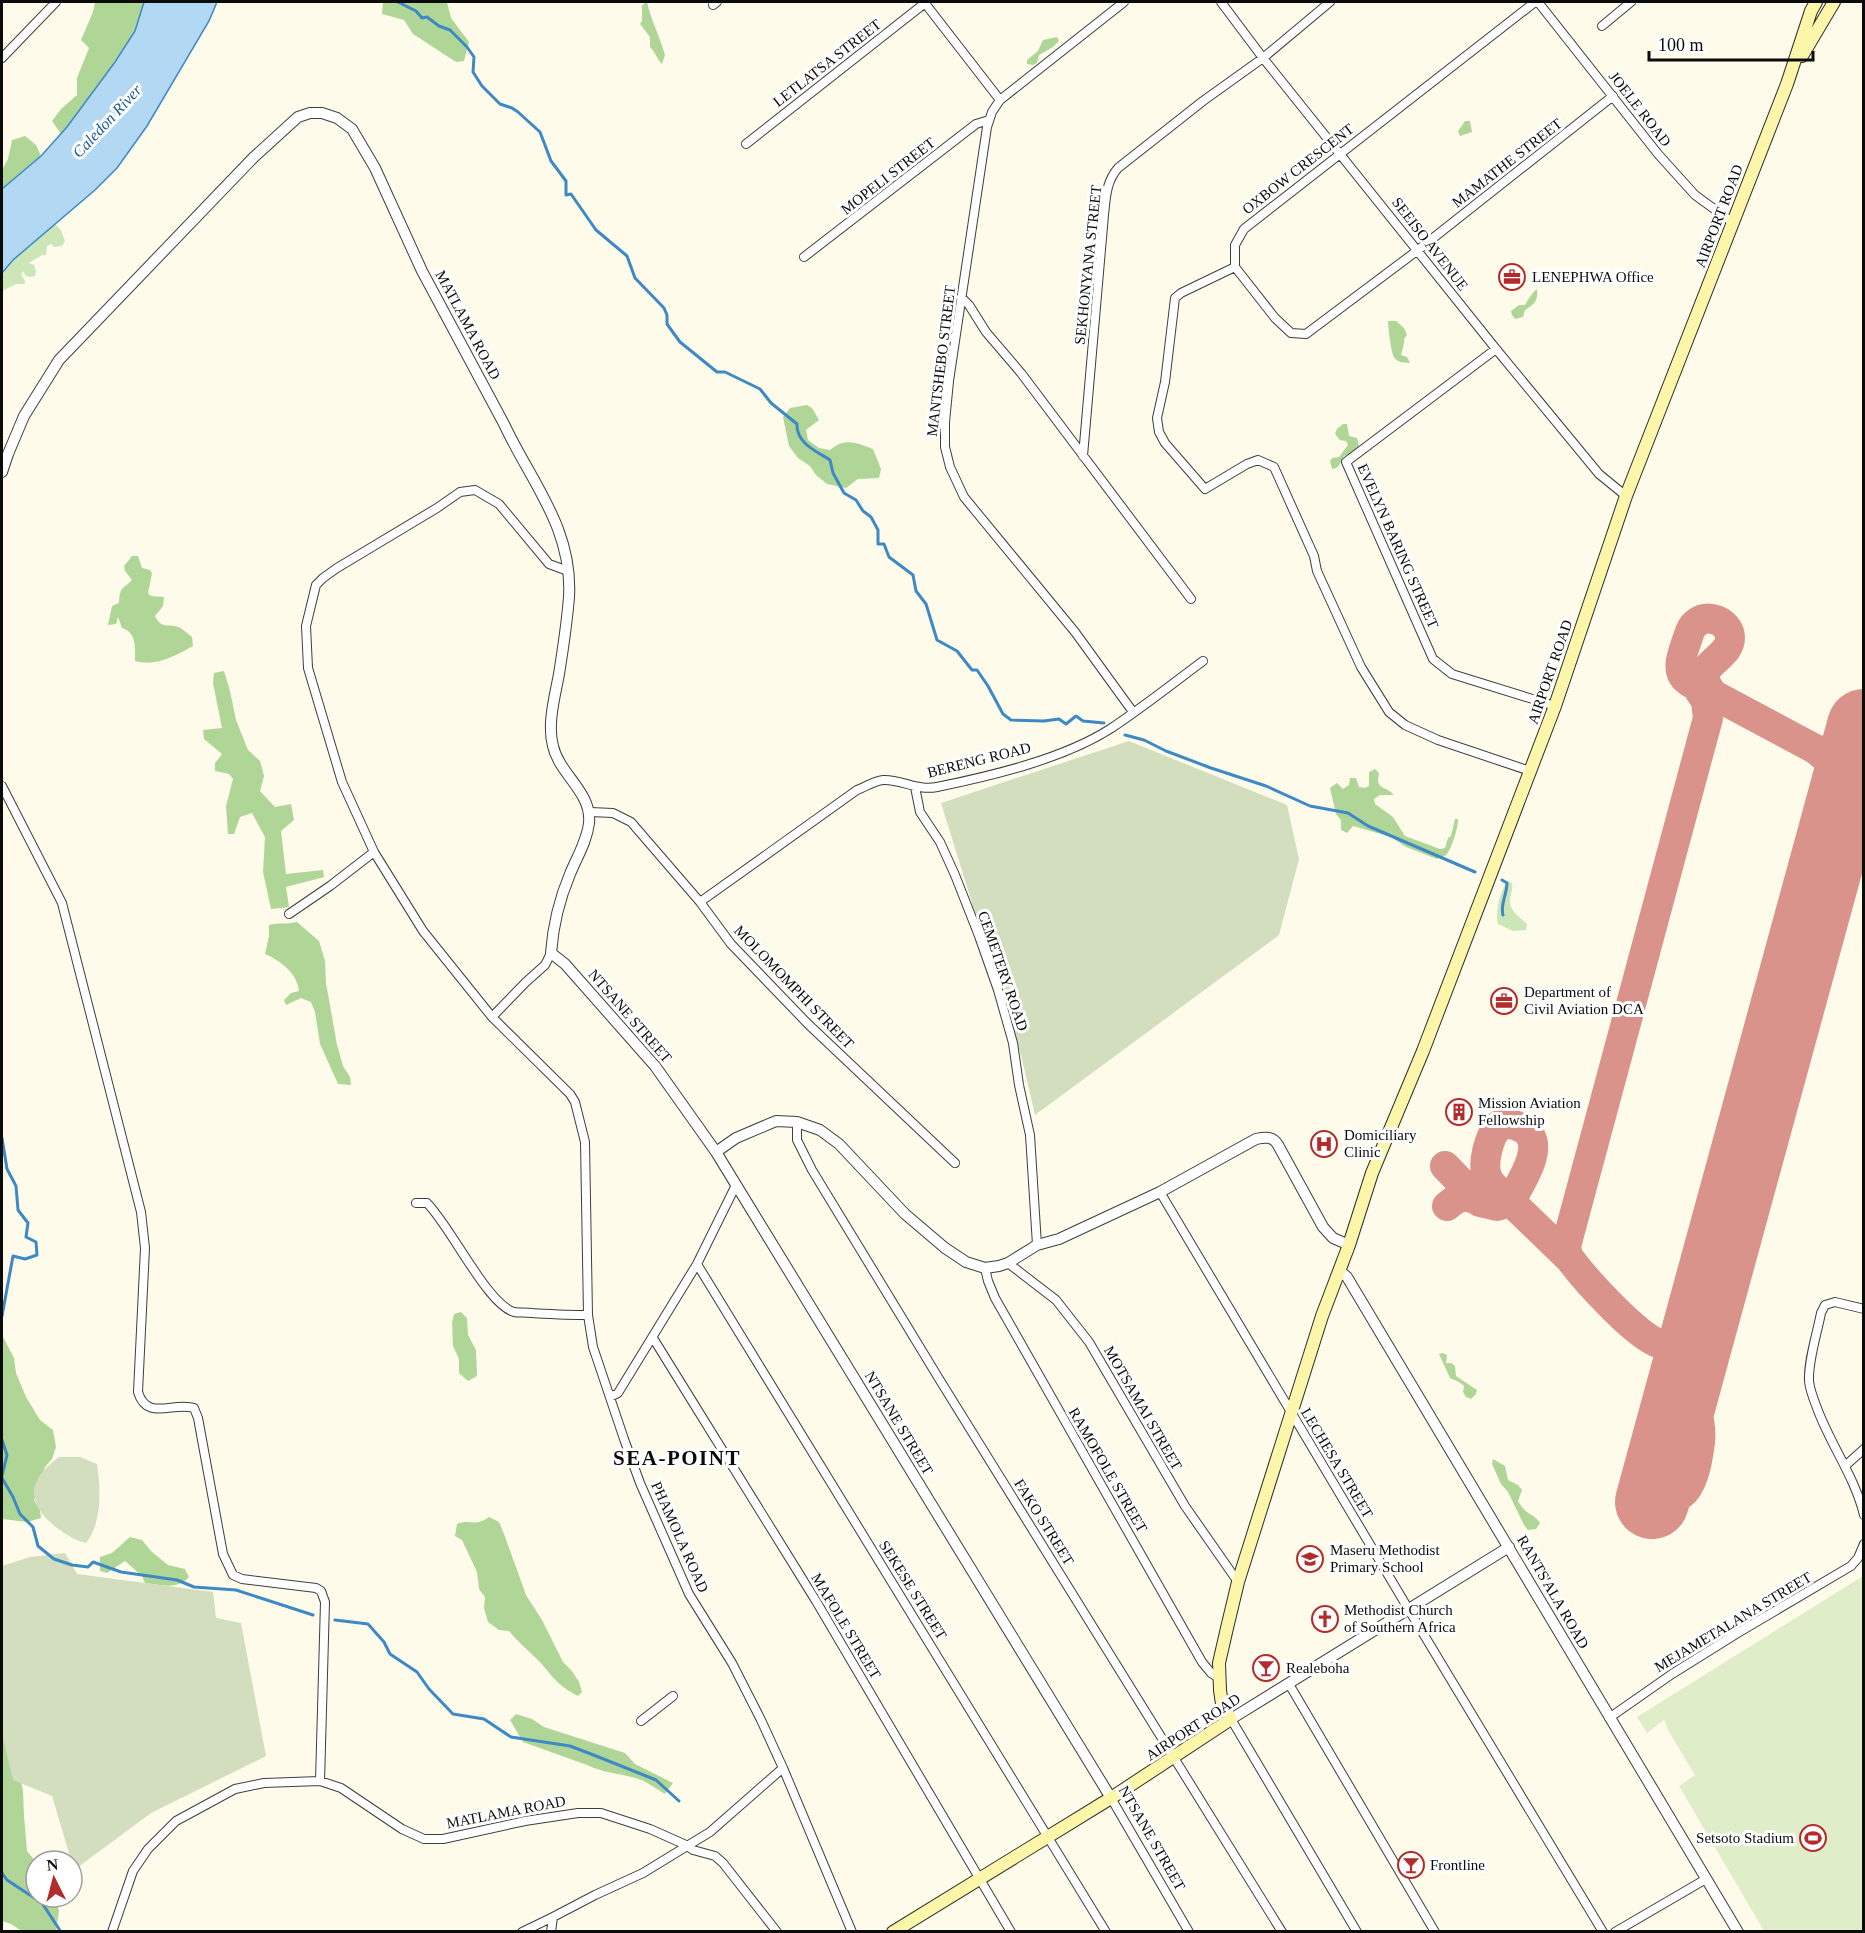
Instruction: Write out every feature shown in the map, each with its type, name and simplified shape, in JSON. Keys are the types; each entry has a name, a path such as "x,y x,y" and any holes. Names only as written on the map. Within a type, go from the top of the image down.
{"main road":[{"name":"AIRPORT ROAD","path":"1787,84 1834,2"},
{"name":"AIRPORT ROAD","path":"893,1932 1111,1798 1231,1719 1222,1704 1219,1663 1238,1582 1292,1414 1309,1353 1372,1173 1423,1051 1555,706 1626,496 1787,84 1813,3"}],"street":[{"path":"2,58 56,2"},
{"path":"924,2 1000,100 1124,2"},
{"name":"LETLATSA STREET","path":"746,144 924,2"},
{"name":"SEEISO AVENUE","path":"1221,2 1263,58 1496,349 1599,474 1626,496"},
{"name":"SEKHONYANA STREET","path":"1083,456 1107,189 1111,177 1118,168 1203,101 1263,58 1330,2"},
{"name":"JOELE ROAD","path":"1537,2 1658,154 1695,195 1732,222"},
{"name":"OXBOW CRESCENT","path":"1235,267 1235,245 1244,229 1340,152 1537,2"},
{"path":"1602,26 1631,2"},
{"name":"MAMATHE STREET","path":"1418,250 1613,96"},
{"name":"MANTSHEBO STREET","path":"1000,100 987,128 961,297 945,422 945,447 950,467 964,497 1075,632 1133,712"},
{"name":"MATLAMA ROAD","path":"2,472 24,416 59,360 228,183 298,117 310,113 322,113 338,118 352,129 370,158 422,271 514,446 546,501 562,539 568,571 569,595 553,715 552,746 558,759 579,789 590,812"},
{"name":"MOPELI STREET","path":"804,256 975,124 989,120"},
{"path":"1418,250 1306,334 1290,333 1275,318 1235,267 1181,293 1175,298 1165,382 1157,418 1159,432 1165,443 1205,489 1258,460 1274,467 1357,659 1389,712 1405,725 1438,740 1530,771"},
{"path":"961,297 1191,599"},
{"name":"EVELYN BARING STREET","path":"1496,349 1346,462 1433,659 1452,674 1555,706"},
{"name":"PHAMOLA ROAD","path":"568,571 549,564 499,504 475,490 460,492 337,568 316,585 306,626 308,668 342,782 374,852 423,931 492,1017 570,1094 575,1102 585,1142 588,1315 593,1347 640,1483 679,1573 689,1594 746,1689 783,1768 852,1932"},
{"name":"BERENG ROAD","path":"700,902 857,790 880,780 933,788 1035,761 1110,729 1150,702 1203,661"},
{"path":"2,786 62,903 141,1212 145,1248 138,1392 144,1404 151,1408 188,1406 194,1408 198,1418 223,1554 232,1575 242,1579 316,1588 322,1595 325,1610 320,1781"},
{"name":"CEMETERY ROAD","path":"915,787 920,813 940,842 979,936 1013,1043 1030,1136 1037,1245"},
{"path":"492,1017 526,981 545,965 551,953 553,928 569,876 586,838 590,812"},
{"name":"MOLOMOMPHI STREET","path":"590,812 613,813 631,822 700,902 731,944 808,1024 955,1163"},
{"path":"289,914 374,852"},
{"name":"NTSANE STREET","path":"551,953 565,964 655,1066 716,1152 1111,1798 1189,1932"},
{"path":"716,1152 736,1138 776,1121 797,1122 820,1130 839,1144 905,1214 945,1248 966,1262 985,1268 1008,1263 1037,1245 1059,1239 1161,1192 1256,1139 1271,1138 1278,1145 1323,1227 1333,1238 1348,1245"},
{"name":"FAKO STREET","path":"797,1122 797,1140 812,1170 1282,1932"},
{"path":"610,1397 618,1393 697,1264 736,1185"},
{"name":"LECHESA STREET","path":"1161,1192 1603,1932"},
{"path":"416,1203 427,1203 438,1214 489,1293 502,1306 514,1312 588,1315"},
{"name":"MOTSAMAI STREET","path":"1008,1263 1056,1300 1089,1342 1185,1506 1238,1582"},
{"name":"SEKESE STREET","path":"697,1264 1106,1932"},
{"name":"RAMOFOLE STREET","path":"985,1268 995,1298 1202,1662 1211,1673 1219,1678"},
{"name":"RANTS'ALA ROAD","path":"1339,1270 1347,1277 1738,1932"},
{"path":"1863,1310 1835,1302 1825,1305 1821,1313 1809,1382 1822,1422 1845,1466 1863,1515"},
{"name":"MAFOLE STREET","path":"653,1338 816,1601 1011,1932"},
{"path":"1845,1466 1863,1449"},
{"name":"MEJAMETALANA STREET","path":"1609,1718 1672,1674 1851,1566 1858,1558 1863,1544"},
{"name":"AIRPORT ROAD","path":"1231,1719 1509,1548"},
{"path":"1289,1684 1435,1932"},
{"path":"641,1721 673,1696"},
{"path":"1231,1719 1357,1932"},
{"path":"522,1932 643,1873 710,1832 783,1768"},
{"name":"MATLAMA ROAD","path":"112,1932 133,1871 148,1849 176,1821 235,1790 264,1783 320,1781 341,1788 402,1829 424,1839 443,1839 525,1821 602,1812 650,1829 693,1850 715,1856 777,1932"},
{"path":"1615,1932 1706,1879"},
{"path":"551,1932 553,1917"}],"green space":[{"path":"95,2 144,2 135,31 93,93 61,134 52,121 61,109 77,95 77,78 89,48 81,40"},
{"path":"383,2 447,2 451,18 469,42 464,61 456,62 413,34 404,20 382,14"},
{"path":"647,2 665,55 662,64 650,47 650,37 640,24 642,5"},
{"path":"1057,37 1059,41 1039,55 1037,63 1027,64 1027,60 1038,51 1043,40"},
{"path":"1465,121 1470,121 1472,132 1460,136 1458,131"},
{"path":"25,136 36,145 41,156 2,189 2,170 8,159 12,140"},
{"path":"1398,204 1412,217 1422,233 1418,235 1412,233 1402,216 1395,210"},
{"path":"55,224 61,230 65,241 62,246 54,247 51,244 47,246 46,255 29,263 34,265 35,276 26,276 23,271 21,274 25,284 16,284 2,291 2,273 13,260"},
{"path":"1537,289 1535,302 1525,310 1523,317 1515,319 1511,311 1519,305 1525,305"},
{"path":"1388,321 1396,321 1404,328 1407,335 1401,355 1407,357 1410,363 1400,362 1393,356"},
{"path":"807,405 812,408 819,420 806,430 808,440 819,448 830,450 846,442 873,449 881,469 879,478 858,479 846,488 827,484 816,475 810,466 798,458 789,446 783,417 790,408"},
{"path":"1343,424 1347,424 1349,436 1357,438 1359,446 1353,453 1344,456 1338,466 1332,469 1330,461 1332,458 1339,457 1348,445 1335,434"},
{"path":"132,556 138,556 142,568 152,573 148,593 151,596 164,597 163,606 155,616 160,623 180,628 192,637 193,646 158,662 135,661 133,637 122,628 118,617 116,624 108,625 112,606 119,603 121,591 132,580 124,566"},
{"path":"224,671 236,720 248,750 260,761 264,776 260,791 275,807 291,804 294,820 281,831 286,874 323,870 324,877 286,887 289,907 271,909 263,872 265,837 252,813 240,817 234,834 228,834 226,806 233,779 229,774 215,771 215,763 222,754 204,739 203,730 222,728 213,683 214,673"},
{"path":"1129,741 1287,805 1299,859 1279,935 1035,1115 1004,994 982,935 941,803"},
{"path":"1375,769 1379,773 1378,783 1394,795 1380,795 1374,799 1375,804 1393,817 1405,836 1440,849 1445,848 1455,819 1458,819 1454,838 1446,855 1437,859 1406,847 1391,837 1353,826 1347,833 1341,830 1341,820 1336,814 1330,788 1337,783 1343,789 1349,785 1350,778 1356,778 1359,787 1365,788 1369,786 1369,772"},
{"path":"1507,881 1512,883 1511,907 1527,924 1526,930 1513,931 1498,924 1499,902"},
{"path":"297,922 319,941 325,961 326,983 337,1045 351,1085 338,1084 320,1044 315,1012 311,1002 301,998 286,1005 284,1000 291,993 299,991 292,973 277,960 265,954 269,925"},
{"path":"461,1312 467,1318 468,1335 476,1350 477,1376 468,1381 459,1373 459,1359 453,1346 454,1314"},
{"path":"2,1335 14,1358 16,1373 26,1397 40,1420 53,1430 56,1447 52,1459 45,1467 34,1500 40,1510 41,1518 27,1522 2,1519"},
{"path":"1439,1354 1447,1355 1446,1363 1455,1366 1456,1376 1477,1390 1471,1399 1463,1392 1464,1386 1450,1378"},
{"path":"59,1457 80,1457 97,1464 98,1516 86,1543 74,1539 57,1528 39,1510 35,1501 36,1483 48,1466"},
{"path":"1493,1459 1505,1466 1508,1480 1522,1490 1518,1501 1540,1523 1536,1529 1528,1530 1524,1525 1508,1492 1501,1484 1492,1464"},
{"path":"489,1517 499,1522 526,1595 542,1620 563,1662 579,1682 582,1692 578,1696 556,1681 509,1631 499,1630 488,1622 484,1608 485,1597 479,1589 477,1572 462,1540 455,1536 457,1524 479,1522"},
{"path":"130,1537 142,1540 168,1565 185,1569 189,1577 180,1584 174,1585 145,1583 142,1576 125,1561 107,1573 100,1571 100,1557 112,1553"},
{"path":"65,1553 77,1574 213,1592 216,1618 241,1623 266,1756 151,1813 84,1863 84,1849 68,1849 52,1796 13,1780 2,1734 2,1566 30,1557"},
{"path":"1863,1576 1863,1931 1764,1931 1679,1786 1695,1775 1664,1720 1647,1733 1637,1717"},
{"path":"2,1709 23,1790 27,1849 24,1849 24,1909 58,1909 59,1911 56,1931 22,1931 2,1921"},
{"path":"516,1714 532,1719 544,1727 625,1753 635,1764 673,1783 665,1794 644,1781 600,1770 523,1742 510,1720"}],"water":[{"name":"Caledon River","path":"144,2 217,2 209,21 147,126 117,168 95,190 13,260 2,273 2,189 41,156 67,127 135,31"}],"waterway":[{"path":"398,2 416,11 422,18 427,17 439,26 450,30 474,57 473,72 482,86 500,104 518,112 540,132 551,161 566,181 566,195 571,194 596,230 627,256 635,278 664,308 667,324 680,342 717,372 725,372 760,389 771,403 797,424 803,441 830,460 833,473 844,493 856,500 863,511 871,517 878,530 878,544 884,544 889,557 913,575 916,591 926,604 937,640 957,651 972,670 977,670 1003,714 1011,720 1059,719 1066,724 1076,716 1083,721 1104,723"},
{"path":"1125,735 1266,786 1310,806 1348,813 1368,826 1475,872"},
{"path":"1502,880 1507,883 1502,907 1503,915"},
{"path":"2,1138 7,1169 16,1186 18,1210 28,1223 26,1237 36,1242 37,1255 25,1259 13,1256 2,1316"},
{"path":"2,1440 7,1455 2,1476"},
{"path":"2,1478 20,1514 33,1527 38,1546 54,1559 88,1567 93,1562 121,1572 177,1580 194,1587 236,1590 313,1615"},
{"path":"335,1620 368,1624 384,1642 390,1654 417,1672 429,1689 453,1714 484,1719 511,1737 570,1746 591,1754 656,1780 679,1801"},
{"path":"2,1873 7,1880 42,1903 61,1932"}],"taxiway":[{"path":"1714,695 1687,680 1681,670 1683,653 1691,630 1700,620 1705,619 1721,623 1729,631 1730,637 1724,652 1707,669 1705,676 1707,685 1714,695 1815,749 1838,772 1842,785 1843,803"},
{"path":"1696,686 1706,701 1708,718 1566,1246 1570,1259 1587,1280 1627,1321 1653,1341 1662,1344 1680,1341 1701,1322"},
{"path":"1815,749 1829,750 1841,747 1863,730"},
{"path":"1480,1202 1497,1206 1510,1202 1514,1194 1520,1185 1533,1153 1530,1135 1522,1128 1505,1124 1499,1125 1495,1130 1486,1158 1488,1179 1501,1194 1508,1199 1511,1202 1568,1257"},
{"path":"1445,1166 1480,1202 1471,1197 1463,1197 1447,1206"},
{"path":"1670,1437 1649,1461 1645,1470 1645,1478 1652,1491 1672,1498 1679,1496 1688,1486 1696,1468 1699,1448 1700,1429 1692,1388 1691,1360"}],"runway":[{"path":"1652,1502 1864,726"}],"place":[{"name":"LENEPHWA Office","path":"1512,277"},
{"name":"Department of Civil Aviation DCA","path":"1504,1001"},
{"name":"Mission Aviation Fellowship","path":"1459,1112"},
{"name":"Domiciliary Clinic","path":"1324,1144"},
{"name":"Maseru Methodist Primary School","path":"1310,1559"},
{"name":"Methodist Church of Southern Africa","path":"1325,1619"},
{"name":"Realeboha","path":"1266,1668"},
{"name":"Setsoto Stadium","path":"1813,1838"},
{"name":"Frontline","path":"1411,1865"}],"district":[{"name":"SEA-POINT","path":"677,1458"}]}
